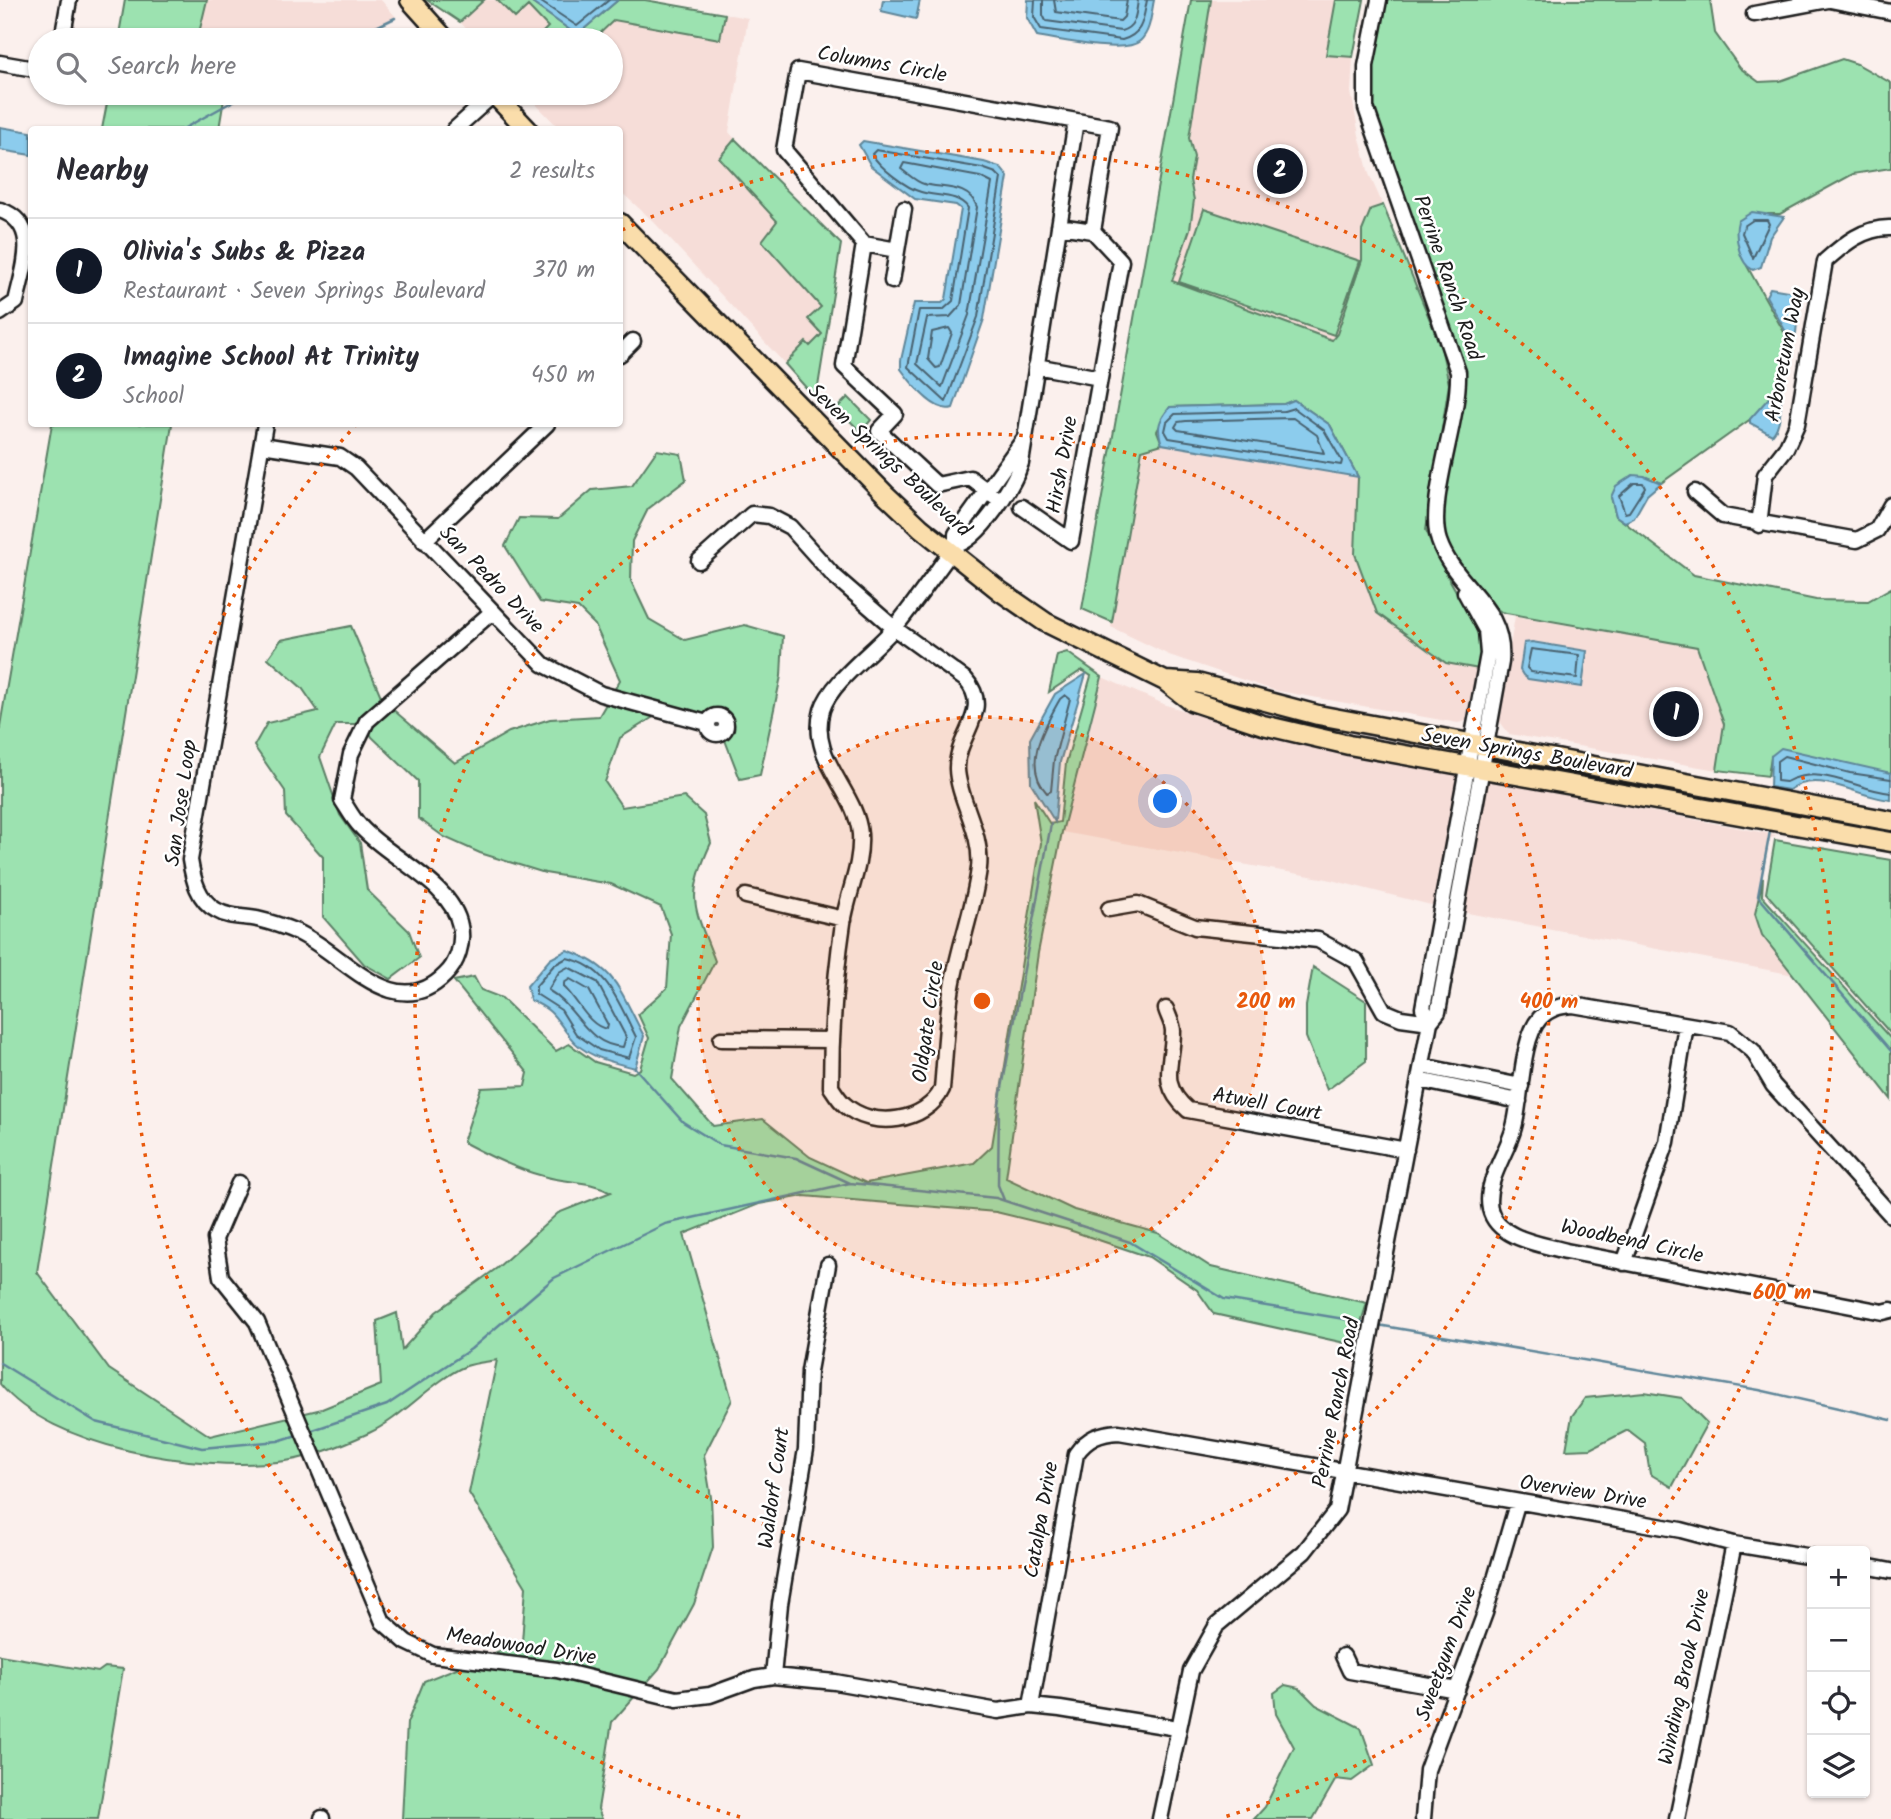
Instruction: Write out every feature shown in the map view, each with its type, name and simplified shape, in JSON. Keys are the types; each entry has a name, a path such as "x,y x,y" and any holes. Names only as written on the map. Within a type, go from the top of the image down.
{"main road":[{"path":"410,0 435,28"},
{"path":"504,105 524,126"},
{"name":"Seven Springs Boulevard","path":"623,226 885,494 1045,622 1165,681 1191,701 1282,731 1349,745 1381,738 1477,756 1756,797 1891,821"},
{"name":"Seven Springs Boulevard","path":"1165,681 1197,683 1285,709 1713,810 1891,842"},
{"path":"1713,810 1727,801 1756,797"}],"street":[{"path":"64,28 69,0"},
{"name":"Perrine Ranch Road","path":"1160,1819 1191,1671 1217,1625 1304,1552 1337,1510 1347,1470 1430,1022 1438,1012 1477,756 1501,662 1500,634 1487,609 1456,570 1439,540 1436,519 1459,395 1458,372 1366,108 1366,66 1380,0"},
{"path":"1754,14 1829,0 1891,12"},
{"path":"0,63 28,68"},
{"name":"Columns Circle","path":"864,244 784,150 798,71 1110,127 1093,231"},
{"path":"458,126 480,105"},
{"path":"954,548 967,542 1016,478 1076,121"},
{"path":"892,281 904,209"},
{"path":"2,313 16,302 27,239 23,226 7,212"},
{"path":"1059,226 1093,231"},
{"name":"Arboretum Way","path":"1759,525 1765,475 1786,449 1797,424 1825,261 1843,244 1876,228 1891,228"},
{"name":"Hirsh Drive","path":"1021,507 1071,541 1121,261 1093,231"},
{"path":"897,250 864,244 844,366 895,414 879,430 937,485 970,478 1000,501"},
{"path":"623,351 633,341"},
{"path":"1036,366 1100,378"},
{"name":"San Jose Loop","path":"265,427 191,860 193,879 203,899 215,910 237,919 255,919 299,933 377,987 395,993 414,993 431,987 446,974 458,956 461,941 460,926 452,905 361,827 342,800 351,754 367,721 492,612"},
{"path":"424,541 544,427"},
{"path":"954,548 956,534 1024,439"},
{"name":"San Pedro Drive","path":"262,445 340,457 356,468 543,664 590,688 707,723"},
{"path":"1695,492 1723,516 1759,525 1857,540 1877,530 1891,505"},
{"path":"699,561 752,514 769,516 790,527 833,575 894,628"},
{"name":"Oldgate Circle","path":"894,628 966,680 974,689 978,708 960,744 957,770 973,821 979,866 951,992 943,1089 937,1102 910,1118 864,1115 846,1106 831,1087 831,1040 844,919 858,870 860,832 821,745 819,722 823,706 831,693 894,628 954,548"},
{"path":"746,897 844,919"},
{"path":"1109,909 1139,904 1195,927 1318,940 1356,961 1384,1011 1401,1018 1430,1022"},
{"name":"Woodbend Circle","path":"1891,1215 1773,1085 1753,1051 1730,1032 1573,1005 1556,1006 1538,1020 1529,1041 1514,1128 1490,1189 1490,1210 1499,1225 1519,1238 1624,1263 1883,1312 1891,1310"},
{"name":"Atwell Court","path":"1166,1009 1173,1028 1167,1073 1171,1089 1188,1110 1406,1150"},
{"path":"1624,1263 1667,1142 1686,1026"},
{"path":"721,1039 831,1040"},
{"path":"1420,1073 1520,1093"},
{"name":"Meadowood Drive","path":"239,1183 215,1239 221,1277 257,1322 292,1412 383,1622 415,1647 433,1655 556,1670 677,1699 710,1695 754,1678 773,1676 835,1682 998,1711 1031,1706 1177,1728"},
{"name":"Waldorf Court","path":"773,1676 780,1604 806,1448 809,1370 828,1265"},
{"name":"Catalpa Drive","path":"1031,1706 1067,1490 1076,1454 1091,1438 1119,1432 1347,1470"},
{"name":"Overview Drive","path":"1347,1470 1517,1504 1681,1530 1734,1544 1807,1556"},
{"name":"Sweetgum Drive","path":"1423,1819 1427,1770 1485,1613 1517,1504"},
{"name":"Winding Brook Drive","path":"1677,1819 1734,1544"},
{"path":"1870,1567 1891,1571"},
{"path":"1343,1656 1350,1671 1457,1690"}],"shaded area":[{"path":"207,0 381,0 396,17 372,28 200,28"},
{"path":"484,0 497,0 515,18 528,6 548,27 466,28 460,22"},
{"path":"1211,0 1336,0 1326,55 1353,57 1351,92 1359,135 1369,174 1383,205 1371,210 1362,231 1362,260 1337,334 1332,340 1172,281 1190,229 1194,200 1190,180 1194,157 1189,138"},
{"path":"725,14 748,18 729,132 735,139 720,158 778,221 772,227 805,288 821,307 823,334 810,346 806,342 785,364 653,221 623,194 623,126 557,126 537,105 623,105 623,28 606,28 614,20 720,39"},
{"path":"1162,444 1358,477 1355,554 1446,663 1476,669 1466,721 1458,723 1273,690 1169,655 1111,627 1142,450"},
{"path":"1515,616 1697,647 1724,724 1717,770 1509,734 1498,719"},
{"path":"1102,677 1166,705 1232,725 1459,775 1435,906 1327,879 1062,832"},
{"path":"1485,780 1787,837 1776,835 1770,839 1755,914 1762,935 1794,975 1462,912"}],"green space":[{"path":"125,0 207,0 200,28 120,28"},
{"path":"427,0 484,0 460,22"},
{"path":"497,0 528,0 567,28 547,28 528,6 515,18"},
{"path":"618,0 645,0 725,14 720,39 614,20 606,28 585,28"},
{"path":"1191,0 1211,0 1189,138 1194,157 1190,180 1194,200 1190,229 1172,281 1332,340 1337,334 1362,260 1362,231 1371,209 1383,205 1441,347 1449,384 1426,530 1444,570 1471,617 1482,645 1479,669 1446,663 1377,613 1355,554 1358,477 1330,425 1294,400 1284,404 1170,407 1157,431 1162,444 1142,450 1112,622 1082,609"},
{"path":"1336,0 1364,0 1353,57 1326,55"},
{"path":"1385,0 1710,0 1715,33 1740,68 1759,82 1780,81 1842,59 1857,64 1891,83 1891,168 1853,174 1780,214 1768,214 1747,266 1789,341 1779,388 1752,418 1661,483 1644,476 1611,497 1616,516 1694,575 1816,600 1868,601 1891,588 1891,773 1771,756 1768,776 1717,770 1724,724 1697,647 1501,612 1484,598 1444,539 1442,509 1459,423 1463,372 1373,114 1373,71"},
{"path":"107,105 223,105 220,126 103,126"},
{"path":"735,139 841,244 816,399 785,364 806,342 810,346 822,334 808,319 821,307 762,241 777,221 719,158"},
{"path":"1204,209 1360,261 1334,335 1179,282"},
{"path":"848,397 871,420 861,432 837,408"},
{"path":"51,427 172,427 37,1272 109,1369 210,1436 322,1409 381,1385 377,1321 397,1313 402,1350 436,1312 497,1268 558,1213 611,1192 594,1185 522,1170 463,1142 481,1088 525,1086 528,1073 454,981 474,977 481,990 502,998 556,1051 569,1044 595,1062 633,1073 640,1069 649,1038 638,1014 667,988 671,934 661,907 611,884 545,873 480,853 444,837 418,818 418,781 372,737 365,724 336,724 320,757 340,815 360,843 367,890 409,931 419,958 391,979 364,964 323,917 323,857 286,816 285,791 254,746 267,723 318,711 302,688 268,658 281,640 351,626 383,701 455,763 509,732 550,719 599,716 620,680 595,625 578,608 540,602 505,546 519,518 558,519 592,490 632,486 657,450 681,454 686,480 648,509 632,541 631,581 649,619 685,640 745,625 783,636 781,676 760,775 740,779 718,722 671,706 620,738 605,782 622,807 684,797 704,815 711,843 698,877 695,902 715,961 681,1026 672,1079 713,1126 763,1119 810,1157 866,1183 974,1163 992,1146 1041,843 1034,799 1050,824 1060,822 1066,763 1091,676 1082,670 1049,692 1057,655 1067,652 1102,677 1062,832 1038,953 1006,1178 1074,1210 1158,1233 1211,1267 1367,1303 1354,1345 1214,1314 1197,1290 1149,1257 1066,1229 996,1212 804,1196 759,1204 684,1234 732,1400 704,1455 711,1497 713,1547 694,1604 659,1669 612,1722 598,1809 602,1819 402,1819 407,1723 424,1681 522,1642 526,1587 469,1493 497,1360 466,1366 454,1372 394,1418 348,1442 313,1455 278,1462 246,1464 169,1458 90,1440 54,1425 24,1406 0,1384 0,726"},
{"path":"1775,840 1891,860 1891,1034 1766,893"},
{"path":"1763,878 1762,896 1891,1039 1891,1099 1762,935 1755,914"},
{"path":"1313,967 1366,1001 1366,1061 1327,1090 1306,1037 1306,1006"},
{"path":"1644,1392 1682,1398 1707,1423 1672,1487 1650,1474 1645,1443 1628,1430 1591,1449 1566,1450 1572,1416 1585,1398"},
{"path":"0,1655 98,1672 105,1667 123,1669 98,1819 0,1819"},
{"path":"1285,1685 1299,1688 1316,1705 1361,1728 1374,1765 1352,1781 1336,1779 1313,1819 1254,1819 1265,1807 1294,1747 1276,1714 1274,1693"}],"water":[{"path":"528,0 618,0 585,28 567,28"},
{"path":"883,0 920,0 916,19 881,11"},
{"path":"1028,0 1154,0 1144,37 1132,45 1120,47 1037,36 1027,18"},
{"path":"0,127 28,132 28,155 0,150"},
{"path":"863,141 984,162 1000,167 1008,177 984,319 953,408 946,409 924,396 901,369 901,360 914,303 942,303 946,299 961,209 956,205 915,199 871,166 859,145"},
{"path":"1752,212 1784,217 1770,237 1761,267 1753,270 1741,256 1737,234 1738,221"},
{"path":"1770,288 1800,293 1796,333 1791,341 1766,296"},
{"path":"1775,391 1781,394 1781,410 1772,435 1750,423 1750,419"},
{"path":"1294,400 1330,425 1358,477 1162,444 1160,424 1170,407 1284,404"},
{"path":"1633,475 1661,483 1647,495 1634,518 1625,522 1616,516 1611,497 1616,486"},
{"path":"1524,643 1587,651 1582,687 1528,679 1523,675 1520,670"},
{"path":"1086,674 1060,762 1055,822 1031,783 1030,739 1055,694"},
{"path":"1781,748 1891,773 1891,800 1826,783 1801,784 1789,790 1770,787 1771,756"},
{"path":"567,950 597,965 616,983 623,994 644,1036 635,1068 600,1058 583,1049 549,1011 530,1000 527,986 550,959"}],"waterway":[{"path":"374,28 395,18"},
{"path":"188,126 226,105"},
{"path":"1004,1200 998,1185 999,1104 1051,824"},
{"path":"1771,826 1758,896 1891,1051"},
{"path":"635,1068 683,1122 720,1145 796,1158 850,1183"},
{"path":"307,1432 387,1405 471,1349 554,1278 665,1224 850,1183 996,1198 1130,1242 1224,1299 1368,1323"},
{"path":"1378,1325 1759,1390 1891,1420"},
{"path":"0,1363 96,1422 202,1448 278,1441 297,1435"}],"place":[{"name":"Imagine School At Trinity","path":"1280,171"},
{"name":"Olivia's Subs & Pizza","path":"1676,714"}]}
